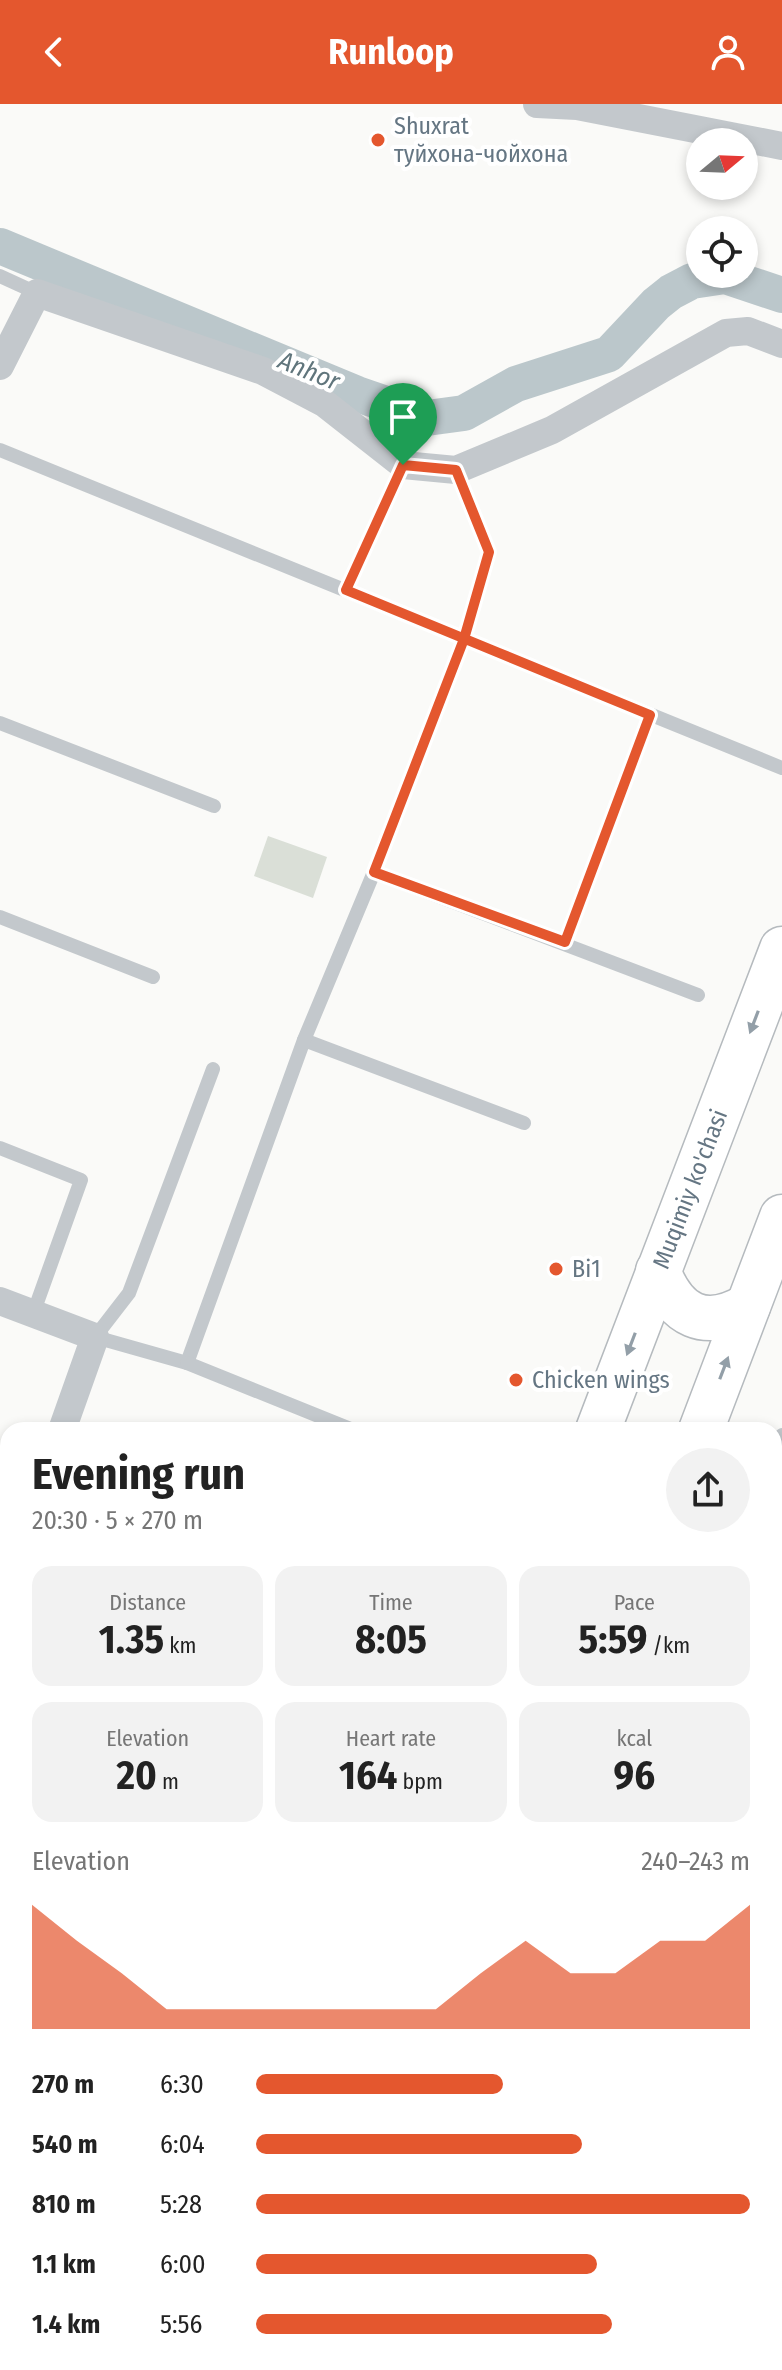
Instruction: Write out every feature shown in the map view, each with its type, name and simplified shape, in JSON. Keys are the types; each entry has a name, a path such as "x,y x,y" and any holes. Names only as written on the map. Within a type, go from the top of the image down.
{"main road":[{"name":"Muqimiy ko'chasi","path":"601,1422 782,949"},
{"path":"704,1422 782,1217"},
{"path":"658,1271 671,1298 694,1315 720,1319 748,1306"}],"street":[{"path":"537,104 577,105 782,146"},
{"path":"0,366 37,293 263,371 324,403 403,465 456,470 552,430 726,333 748,331 782,344"},
{"path":"0,1301 95,1337 65,1422"}],"lane":[{"path":"0,276 37,293"},
{"path":"0,450 782,768"},
{"path":"346,590 403,465"},
{"path":"187,1363 304,1040 374,872 464,639 489,552 456,470"},
{"path":"565,942 650,715"},
{"path":"0,723 214,806"},
{"path":"374,872 698,995"},
{"path":"0,917 153,977"},
{"path":"304,1040 524,1123"},
{"path":"213,1069 129,1293 95,1337 187,1363 333,1422"},
{"path":"0,1148 81,1180 33,1314"}],"shaded area":[{"path":"268,836 327,857 313,898 254,876"}],"waterway":[{"name":"Anhor","path":"0,246 357,394 427,418 464,413 516,384 609,354 656,304 692,281 725,276 782,295"}],"place":[{"name":"Shuxrat туйхона-чойхона","path":"378,140"},
{"name":"Bi1","path":"556,1269"},
{"name":"Chicken wings","path":"516,1380"}],"route":[{"path":"403,465 346,590 464,639 650,715 565,942 374,872 464,639 489,552 456,470 403,465"}]}
